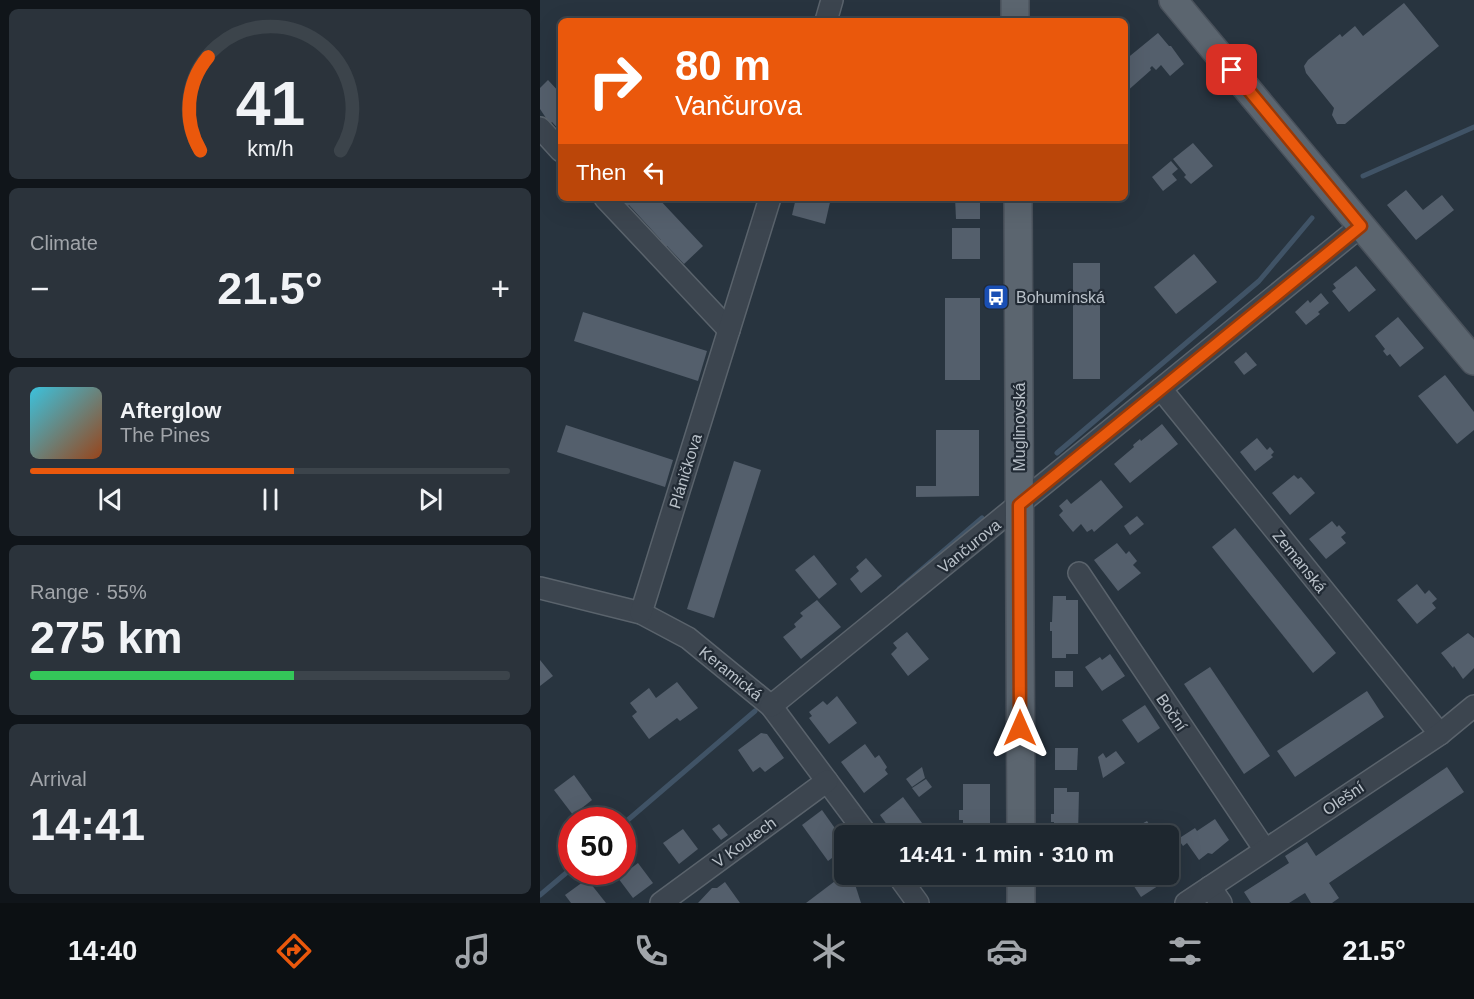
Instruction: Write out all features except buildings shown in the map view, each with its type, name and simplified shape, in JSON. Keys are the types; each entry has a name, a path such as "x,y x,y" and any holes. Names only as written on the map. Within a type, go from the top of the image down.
{"main road":[{"path":"1015,0 1015,18"},
{"path":"1173,0 1474,362"},
{"name":"Muglinovská","path":"1018,201 1021,825"},
{"path":"1021,885 1021,903"}],"street":[{"path":"826,18 832,0"},
{"path":"540,128 558,148"},
{"path":"608,201 729,330"},
{"name":"Pláničkova","path":"641,613 769,201"},
{"name":"Vančurova","path":"771,706 1361,226"},
{"name":"Zemanská","path":"1161,389 1440,734"},
{"name":"Boční","path":"1079,573 1265,850"},
{"name":"Keramická","path":"540,588 641,613 688,638 771,706 860,825"},
{"name":"Olešní","path":"1186,903 1215,895 1265,850 1440,734 1474,706"},
{"name":"V Koutech","path":"661,903 828,781"},
{"path":"905,885 918,903"}],"waterway":[{"path":"1363,176 1474,127"},
{"path":"1057,453 1259,281 1312,218"},
{"path":"899,589 982,518"},
{"path":"636,813 755,711"},
{"path":"540,895 558,880"}],"place":[{"name":"Bohumínská","path":"996,297"}],"route":[{"path":"1020,728 1019,505 1361,226 1232,70"}]}
